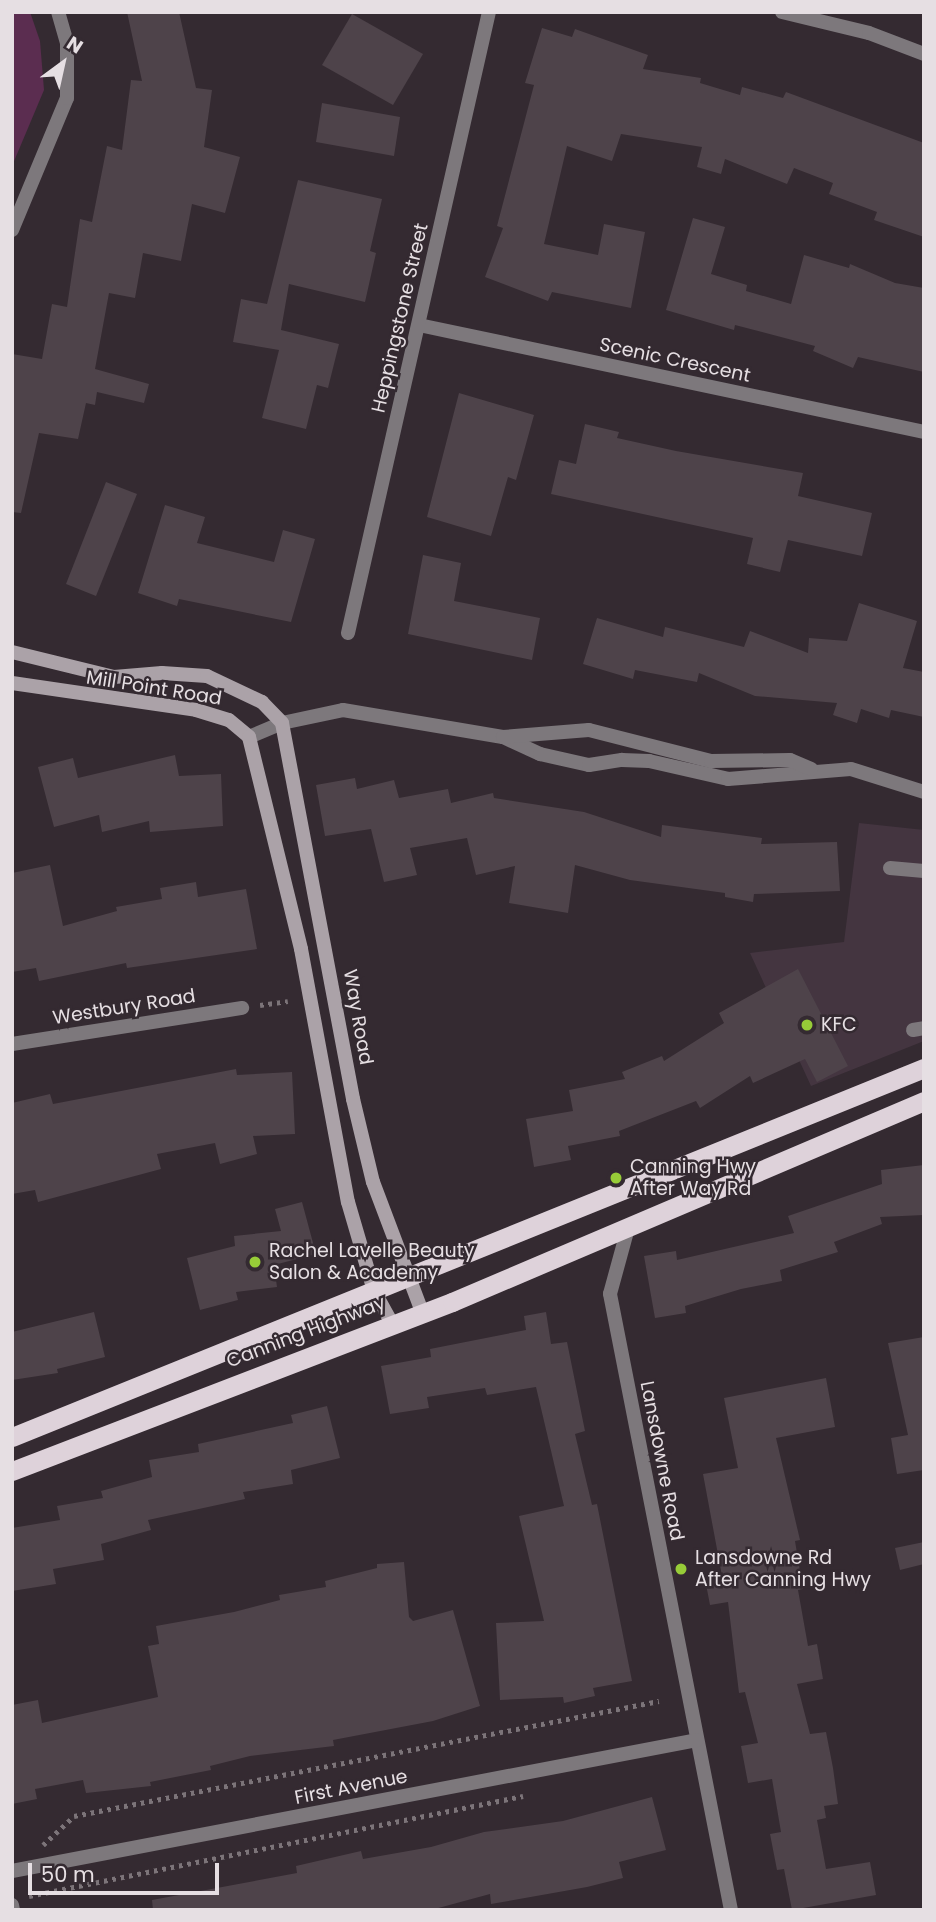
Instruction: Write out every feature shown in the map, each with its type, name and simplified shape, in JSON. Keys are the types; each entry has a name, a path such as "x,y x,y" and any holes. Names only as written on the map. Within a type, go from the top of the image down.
{"highway":[{"name":"Canning Highway","path":"12,1437 924,1068"},
{"name":"Canning Highway","path":"12,1471 422,1312 628,1228 924,1101"}],"main road":[{"name":"Mill Point Road","path":"12,653 114,677 162,673 207,676 262,702 282,723"},
{"name":"Mill Point Road","path":"12,683 196,710 229,720 249,737"},
{"name":"Way Road","path":"282,723 353,1099 373,1182 422,1312"},
{"path":"249,737 301,949 348,1202 374,1291 392,1323"}],"street":[{"path":"12,230 66,97 67,43 58,12"},
{"name":"Heppingstone Street","path":"348,633 489,12"},
{"path":"782,12 869,33 924,54"},
{"name":"Scenic Crescent","path":"419,325 924,432"},
{"path":"249,737 282,723 343,710 503,737 590,730 711,761 790,760 811,769"},
{"path":"503,737 540,754 589,765 640,761 728,779 811,769 851,769 924,792"},
{"path":"640,761 643,743"},
{"path":"890,868 924,871"},
{"name":"Westbury Road","path":"12,1044 242,1008"},
{"name":"Lansdowne Road","path":"628,1228 610,1294 731,1910"},
{"name":"First Avenue","path":"12,1871 697,1740"}],"path":[{"path":"242,1008 288,1001"},
{"path":"32,1849 42,1847 74,1816 659,1701"},
{"path":"29,1896 535,1793"}],"shaded area":[{"path":"12,12 30,12 40,41 44,90 12,166"},
{"path":"859,823 924,830 924,1041 811,1086 750,953 844,942"}],"building":[{"path":"127,12 179,12 196,88 212,90 204,147 240,157 225,213 192,204 181,261 143,253 135,298 109,293 95,369 149,384 144,403 97,392 95,405 86,403 78,439 39,433 21,513 12,512 12,354 42,359 52,304 67,307 80,219 92,222 107,146 122,150 131,80 142,81"},
{"path":"352,14 423,54 393,105 322,65"},
{"path":"542,28 572,37 575,29 648,55 643,69 701,78 700,83 740,95 742,87 783,98 786,92 924,143 924,237 874,220 877,212 829,194 833,183 794,168 787,184 725,159 721,174 697,167 702,147 621,134 612,161 567,146 544,244 598,255 604,224 645,232 631,308 552,292 548,301 485,277 503,228 497,226 534,85 525,83"},
{"path":"322,103 400,117 394,156 316,142"},
{"path":"298,180 382,199 370,251 376,253 365,302 289,284 281,330 339,344 328,388 317,385 306,429 262,418 279,350 233,342 241,299 267,304"},
{"path":"693,218 725,227 711,274 747,285 746,291 791,304 804,255 849,268 850,264 895,283 924,288 924,372 858,357 853,368 813,351 815,346 735,325 734,330 666,310"},
{"path":"459,393 534,415 516,480 508,477 491,536 427,517"},
{"path":"585,424 619,432 617,438 803,473 798,496 872,513 862,556 788,540 780,572 747,564 753,538 551,494 559,460 576,464"},
{"path":"106,482 137,494 96,596 66,584"},
{"path":"165,505 205,517 197,543 274,562 283,530 315,539 291,622 179,599 177,606 138,593"},
{"path":"423,555 461,563 454,601 540,618 532,660 408,634"},
{"path":"859,603 917,621 903,668 924,672 924,717 891,710 889,718 861,709 857,723 833,715 837,703 755,696 699,673 697,682 635,670 633,679 583,664 597,618 663,637 665,627 744,647 750,631 808,653 809,638 847,641"},
{"path":"175,755 179,776 221,774 223,826 150,832 149,821 102,832 99,815 54,827 38,767 73,758 78,778"},
{"path":"355,778 357,789 394,780 399,798 448,789 451,803 493,793 494,798 584,812 661,837 662,825 762,838 761,844 837,842 840,891 754,894 753,902 725,897 725,893 630,880 575,865 568,913 509,903 515,866 476,875 467,838 410,848 417,875 384,882 371,829 325,836 316,785"},
{"path":"50,865 63,926 117,911 116,907 162,899 160,888 196,882 198,897 246,889 257,949 127,968 126,963 39,981 36,968 12,972 12,873"},
{"path":"798,969 848,1066 817,1082 805,1059 753,1083 750,1076 700,1108 696,1101 619,1131 620,1136 568,1146 571,1160 534,1167 526,1119 573,1111 569,1090 625,1079 622,1072 662,1056 664,1061 724,1023 719,1013"},
{"path":"236,1069 237,1075 292,1072 295,1134 253,1136 257,1154 220,1164 215,1143 157,1154 161,1169 38,1202 35,1190 12,1194 12,1103 50,1094 53,1104"},
{"path":"924,1165 924,1215 880,1217 882,1224 834,1242 838,1252 780,1270 782,1281 741,1289 685,1306 686,1313 655,1318 644,1256 676,1251 677,1260 794,1233 788,1216 882,1184 881,1170"},
{"path":"302,1202 316,1254 274,1265 277,1287 236,1292 238,1300 200,1310 187,1258 235,1246 234,1236 281,1231 275,1209"},
{"path":"94,1312 105,1357 57,1369 58,1373 12,1380 12,1332"},
{"path":"546,1312 551,1344 567,1342 585,1431 575,1434 592,1505 597,1504 632,1681 593,1688 595,1696 564,1703 563,1697 500,1700 496,1623 544,1621 519,1516 564,1506 536,1387 487,1395 485,1388 427,1397 429,1408 390,1414 381,1366 431,1357 430,1349 526,1330 524,1316"},
{"path":"924,1337 924,1470 897,1474 891,1438 908,1435 888,1343"},
{"path":"826,1378 835,1427 776,1438 800,1540 795,1541 803,1589 798,1590 808,1646 817,1644 823,1679 797,1684 810,1734 826,1732 833,1768 838,1804 824,1806 826,1818 817,1820 826,1869 870,1862 876,1895 792,1910 784,1869 777,1870 770,1834 781,1832 772,1779 748,1783 741,1746 758,1743 745,1692 739,1693 728,1602 710,1605 705,1579 722,1576 703,1474 738,1468 724,1398"},
{"path":"327,1406 340,1458 291,1470 293,1484 243,1492 245,1499 148,1520 151,1530 101,1544 104,1560 53,1569 56,1584 12,1591 12,1528 60,1520 57,1506 103,1498 101,1491 152,1477 149,1460 199,1452 198,1444 293,1423 291,1415"},
{"path":"924,1542 924,1564 900,1570 895,1548"},
{"path":"404,1562 409,1617 413,1621 453,1610 480,1706 433,1721 333,1740 334,1746 250,1756 210,1766 211,1770 150,1782 151,1786 86,1793 83,1780 35,1789 37,1799 12,1804 12,1705 38,1700 42,1723 158,1697 148,1646 159,1644 156,1626 234,1612 280,1600 279,1595 326,1587 325,1581 377,1568 377,1564"},
{"path":"652,1797 666,1850 619,1862 623,1878 587,1887 491,1904 490,1894 431,1910 153,1910 152,1900 297,1873 296,1866 361,1851 363,1859 431,1847 484,1832 563,1821"}],"place":[{"name":"KFC","path":"807,1025"},
{"name":"Canning Hwy After Way Rd","path":"616,1178"},
{"name":"Rachel Lavelle Beauty Salon & Academy","path":"255,1262"},
{"name":"Lansdowne Rd After Canning Hwy","path":"681,1569"}]}
